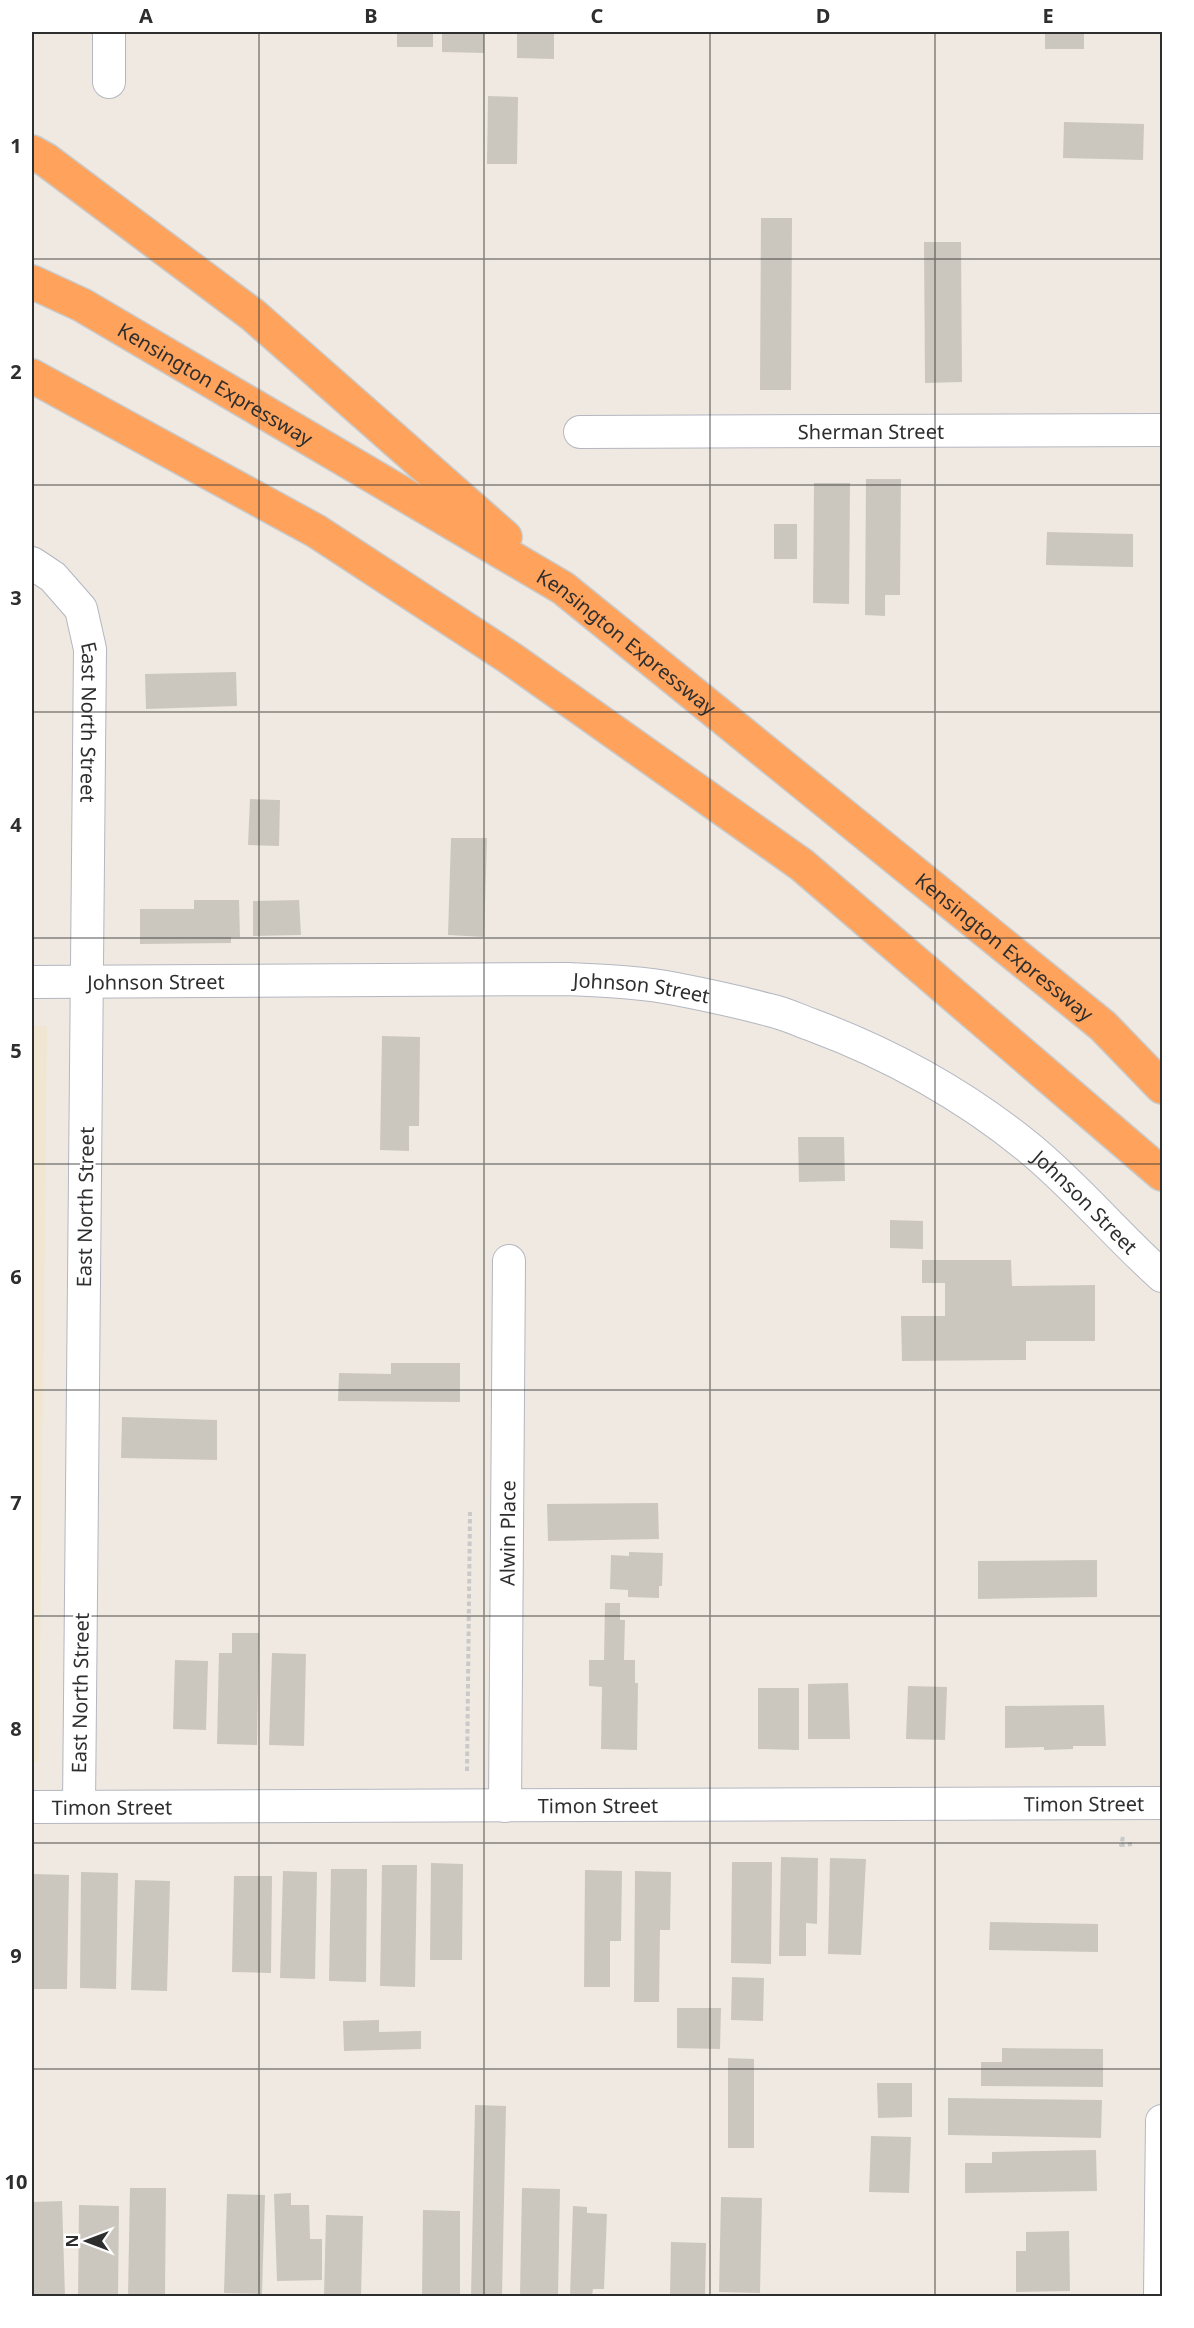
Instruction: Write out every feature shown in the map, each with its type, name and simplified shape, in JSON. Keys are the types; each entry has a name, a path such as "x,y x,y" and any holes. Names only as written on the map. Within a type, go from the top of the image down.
{"highway":[{"path":"32,152 46,160 253,315 563,588"},
{"name":"Kensington Expressway","path":"32,282 82,305 563,588 1103,1026 1162,1087"},
{"path":"32,376 316,531 510,658 801,865 1162,1174"},
{"path":"32,401 119,423"}],"street":[{"path":"109,32 109,82"},
{"name":"Sherman Street","path":"580,432 1162,430"},
{"name":"East North Street","path":"32,563 54,577 81,609 90,649 79,1806"},
{"name":"Johnson Street","path":"32,982 568,979 674,988 771,1010 848,1038 923,1075 975,1107 1029,1148 1069,1184 1125,1243 1162,1276"},
{"name":"Alwin Place","path":"505,1806 509,1261"},
{"name":"Timon Street","path":"32,1807 1162,1803"},
{"path":"1160,2296 1162,2121"}],"path":[{"path":"1121,1845 1132,1844"}],"shaded area":[{"path":"32,1026 47,1026 39,1762 32,1762"}],"building":[{"path":"397,32 433,32 433,47 397,47"},
{"path":"442,32 484,32 484,53 442,52"},
{"path":"517,32 554,32 554,59 517,58"},
{"path":"1045,32 1084,32 1084,49 1045,49"},
{"path":"488,96 518,97 517,164 487,164"},
{"path":"1064,122 1144,124 1143,160 1063,158"},
{"path":"761,218 792,218 791,390 760,390"},
{"path":"924,242 961,242 962,382 925,383"},
{"path":"866,479 901,479 900,595 885,595 885,616 865,615"},
{"path":"814,483 850,483 849,604 813,603"},
{"path":"774,524 797,524 797,559 774,559"},
{"path":"1047,532 1133,534 1133,567 1046,565"},
{"path":"236,672 237,706 146,709 145,674"},
{"path":"250,799 280,800 279,846 248,845"},
{"path":"451,838 487,838 484,937 448,935"},
{"path":"194,900 239,900 240,937 231,937 231,943 140,944 140,909 194,909"},
{"path":"299,900 301,935 253,936 253,901"},
{"path":"382,1036 420,1037 419,1126 409,1126 409,1151 380,1150"},
{"path":"798,1137 844,1137 845,1181 799,1182"},
{"path":"890,1220 923,1221 923,1249 890,1248"},
{"path":"922,1260 1011,1260 1012,1286 1095,1285 1095,1341 1026,1341 1026,1360 902,1361 901,1316 945,1316 945,1283 922,1283"},
{"path":"391,1363 460,1363 460,1402 338,1401 339,1373 391,1374"},
{"path":"122,1417 217,1420 217,1460 121,1458"},
{"path":"658,1503 659,1539 548,1541 547,1504"},
{"path":"629,1552 663,1553 662,1586 659,1586 659,1598 628,1597 628,1590 610,1589 611,1555 629,1556"},
{"path":"1097,1560 1097,1597 978,1599 978,1561"},
{"path":"605,1603 620,1603 620,1620 625,1620 624,1660 635,1660 635,1683 638,1683 637,1750 601,1749 602,1687 589,1686 589,1660 604,1660"},
{"path":"232,1633 259,1633 257,1745 217,1744 219,1653 232,1653"},
{"path":"272,1653 306,1654 304,1746 269,1745"},
{"path":"175,1660 208,1661 206,1730 173,1729"},
{"path":"848,1683 850,1739 808,1739 808,1684"},
{"path":"908,1686 947,1687 945,1740 906,1739"},
{"path":"758,1688 799,1688 799,1750 758,1749"},
{"path":"1104,1705 1106,1746 1073,1746 1073,1749 1044,1750 1044,1747 1005,1748 1005,1706"},
{"path":"781,1857 818,1858 817,1924 806,1923 806,1956 779,1956"},
{"path":"830,1858 866,1859 861,1955 828,1954"},
{"path":"732,1862 772,1862 771,1964 731,1963"},
{"path":"431,1863 463,1864 462,1960 430,1960"},
{"path":"382,1865 417,1865 415,1987 380,1986"},
{"path":"331,1869 367,1869 366,1982 329,1981"},
{"path":"585,1870 622,1871 621,1941 610,1941 610,1987 584,1987"},
{"path":"283,1871 317,1872 315,1979 280,1978"},
{"path":"635,1871 671,1872 670,1930 660,1930 659,2002 634,2002"},
{"path":"81,1872 118,1873 116,1989 80,1988"},
{"path":"34,1874 69,1875 67,1989 32,1989"},
{"path":"234,1876 272,1876 271,1973 232,1972"},
{"path":"135,1880 170,1881 167,1991 131,1990"},
{"path":"990,1922 1098,1924 1098,1952 989,1950"},
{"path":"732,1977 764,1978 763,2021 731,2020"},
{"path":"677,2008 721,2008 720,2049 677,2048"},
{"path":"379,2020 379,2032 421,2031 421,2049 344,2051 343,2021"},
{"path":"1002,2048 1103,2049 1103,2087 981,2086 981,2062 1002,2062"},
{"path":"728,2058 754,2059 754,2148 728,2148"},
{"path":"877,2083 912,2083 912,2117 878,2118"},
{"path":"948,2098 1102,2100 1101,2138 948,2135"},
{"path":"475,2105 506,2106 502,2296 471,2296"},
{"path":"871,2136 911,2137 909,2193 869,2192"},
{"path":"1096,2150 1097,2191 965,2193 965,2163 992,2163 992,2152"},
{"path":"130,2188 166,2188 165,2296 128,2296"},
{"path":"522,2188 560,2189 558,2296 520,2296"},
{"path":"291,2193 291,2205 309,2205 310,2239 322,2239 322,2280 277,2281 274,2194"},
{"path":"227,2194 265,2195 262,2294 224,2293"},
{"path":"721,2197 762,2198 760,2293 719,2292"},
{"path":"62,2201 65,2296 32,2296 32,2202"},
{"path":"79,2205 119,2206 118,2296 78,2296"},
{"path":"573,2206 587,2207 587,2213 607,2214 604,2289 593,2289 592,2296 570,2296"},
{"path":"423,2210 460,2211 460,2295 422,2295"},
{"path":"326,2215 363,2216 361,2296 324,2296"},
{"path":"1069,2231 1070,2291 1016,2292 1016,2251 1026,2251 1026,2232"},
{"path":"671,2242 706,2243 705,2296 670,2295"}]}
